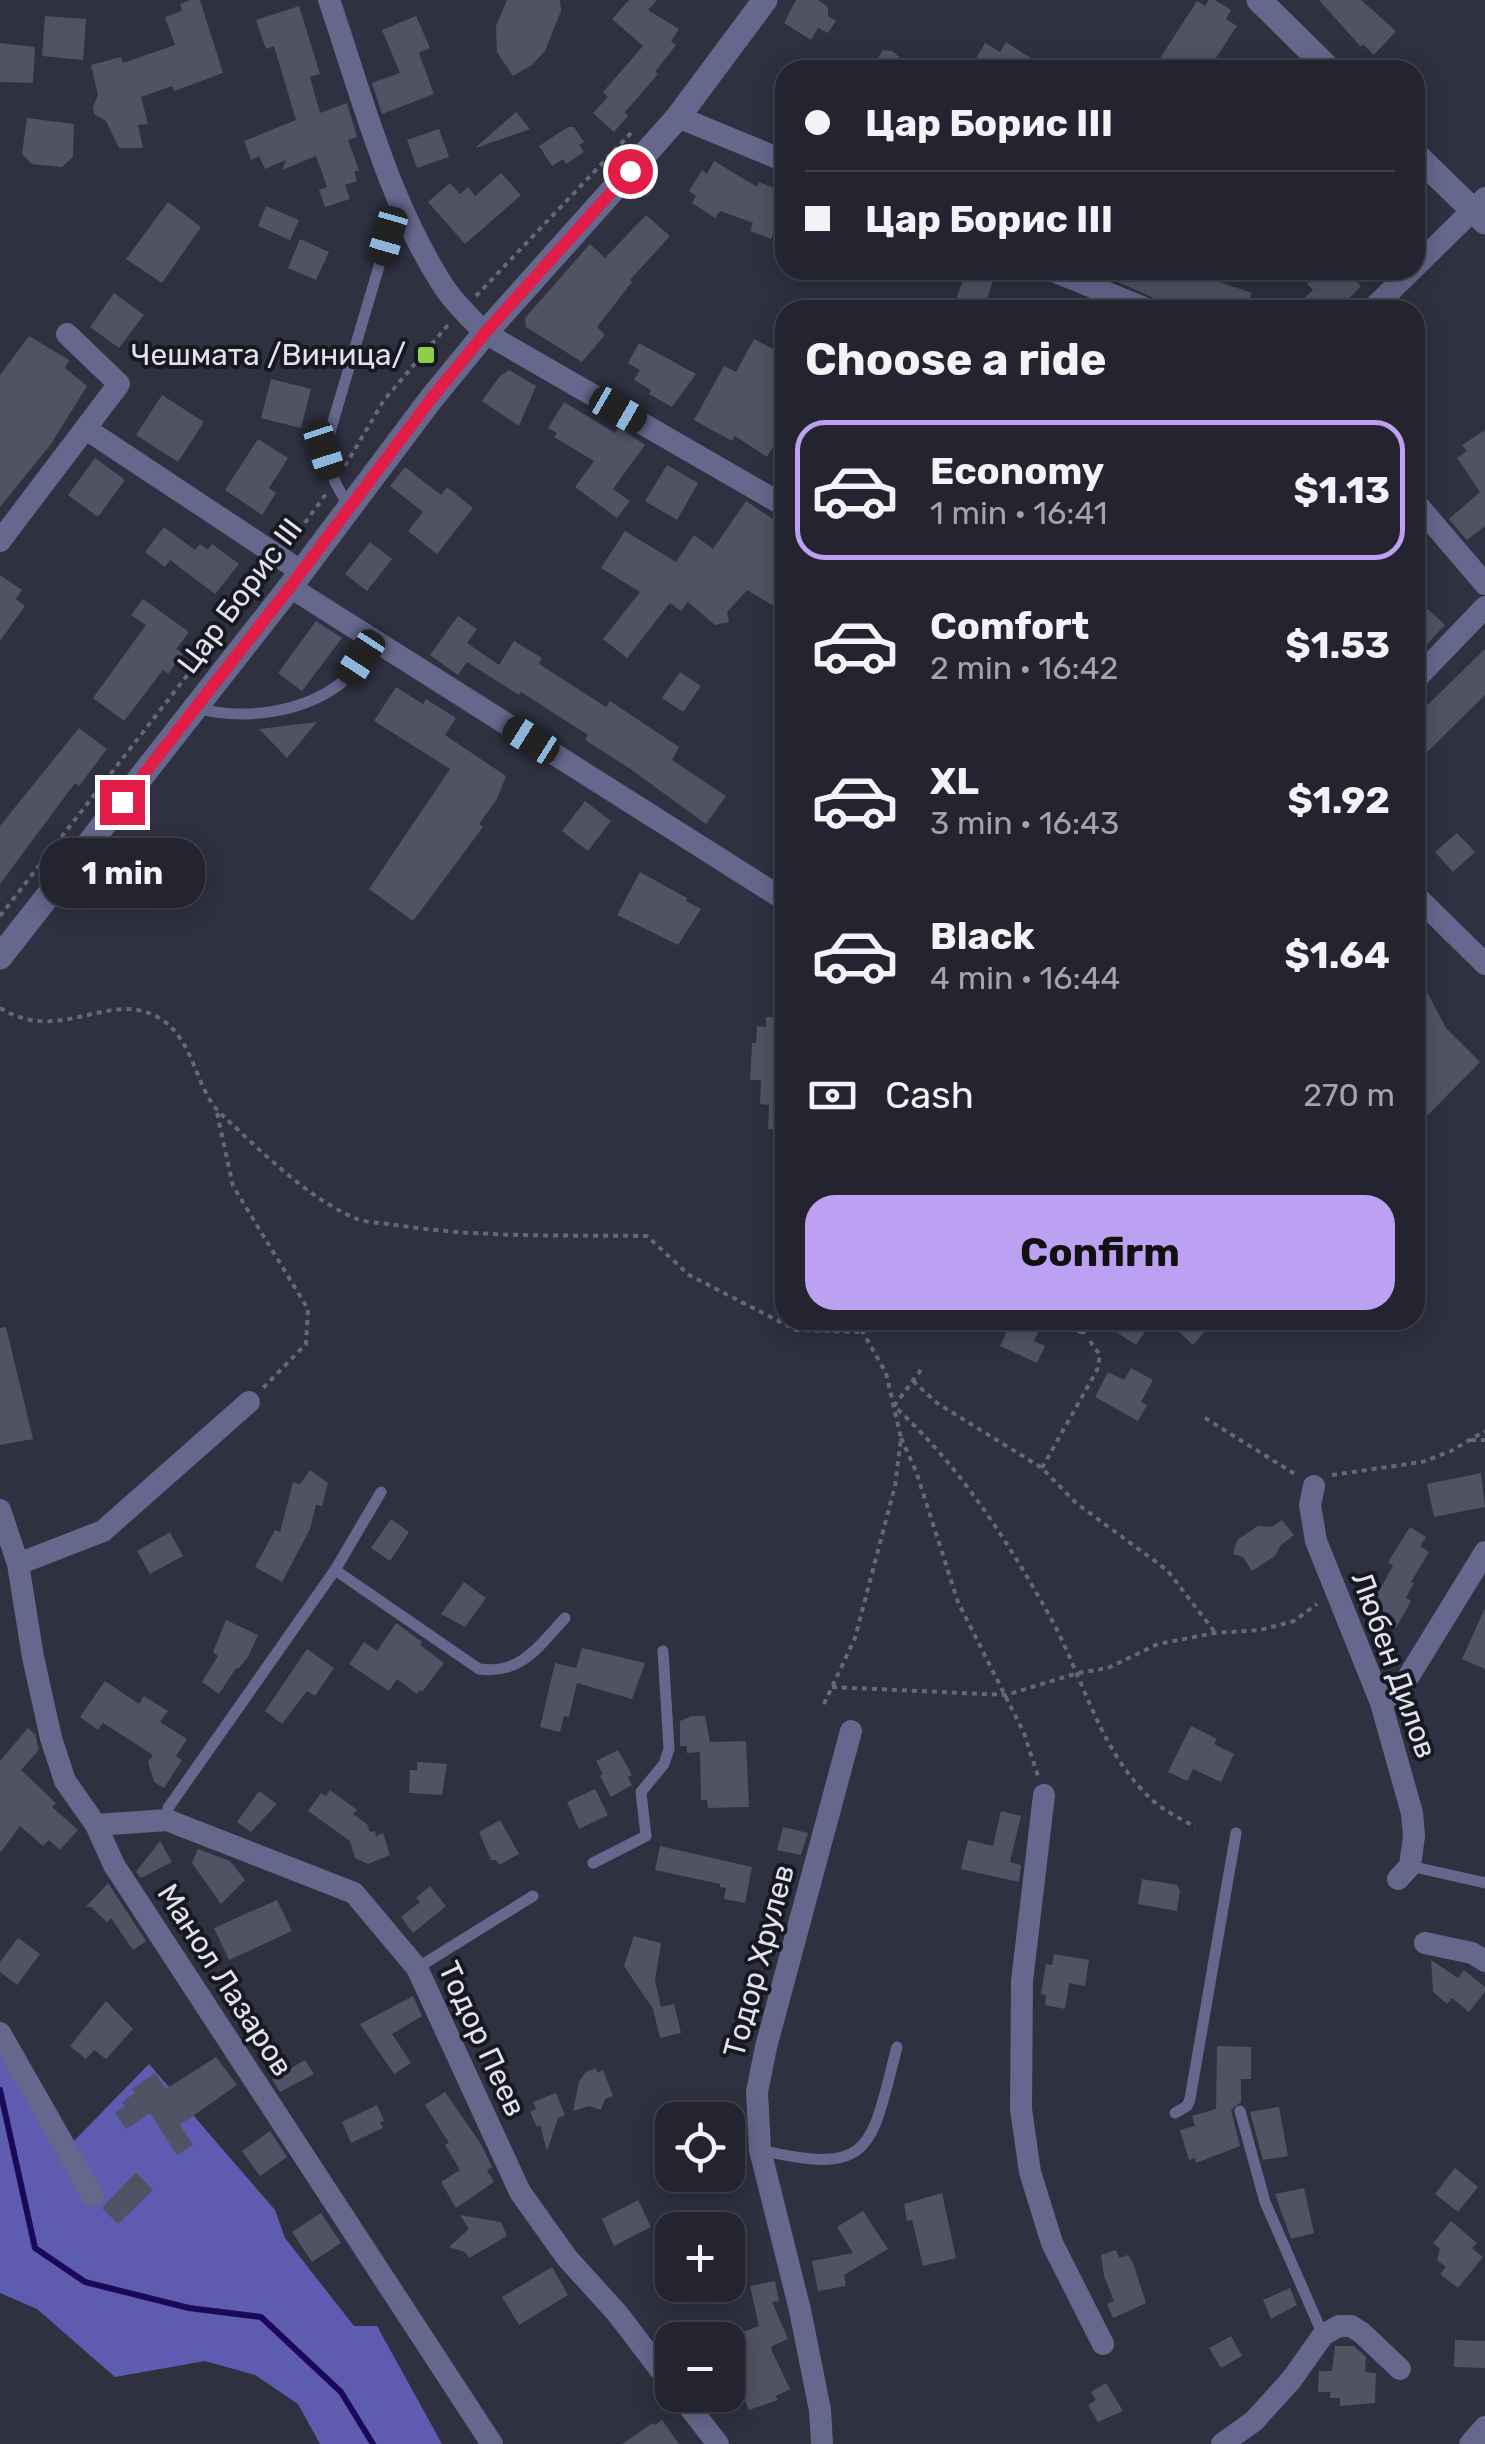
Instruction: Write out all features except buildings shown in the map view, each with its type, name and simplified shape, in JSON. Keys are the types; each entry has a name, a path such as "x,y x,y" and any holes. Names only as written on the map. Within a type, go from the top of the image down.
{"street":[{"path":"328,0 398,201 445,288 485,333 775,500"},
{"name":"Цар Борис III","path":"0,958 485,333 678,117 764,0"},
{"path":"1259,0 1320,60"},
{"path":"678,117 775,157"},
{"path":"1425,162 1481,210 1425,258"},
{"path":"1076,280 1124,300"},
{"path":"1380,300 1401,280"},
{"path":"0,541 120,384 67,334"},
{"path":"91,423 373,640 775,894"},
{"path":"1425,514 1485,584"},
{"path":"1425,670 1485,607"},
{"path":"1425,905 1485,964"},
{"path":"18,1564 103,1532 249,1402"},
{"name":"Любен Дилов","path":"1314,1486 1310,1504 1312,1523 1381,1703 1412,1813 1414,1836 1404,1872"},
{"name":"Манол Лазаров","path":"0,1510 18,1564 51,1738 65,1781 96,1825 114,1865 492,2444"},
{"path":"1381,1703 1404,1684 1485,1552"},
{"name":"Тодор Хрулев","path":"822,2444 820,2410 800,2310 760,2150 757,2092 851,1731"},
{"path":"1044,1795 1022,1980 1021,2109 1030,2172 1052,2243 1103,2344"},
{"name":"Тодор Пеев","path":"96,1825 167,1820 354,1894 417,1968 520,2192 567,2258 655,2363"},
{"path":"1425,1943 1485,1961"},
{"path":"0,2033 94,2196"},
{"path":"1222,2444 1254,2421 1292,2379 1322,2335 1339,2326 1351,2326 1362,2333 1400,2370"},
{"path":"693,2412 718,2444"},
{"path":"1470,2444 1485,2428"}],"lane":[{"path":"348,506 324,450 398,201"},
{"path":"196,708 222,715 253,716 323,695 349,677 373,640"},
{"path":"167,1820 168,1808 335,1570 381,1492"},
{"path":"335,1570 479,1669 515,1667 566,1618"},
{"path":"593,1862 646,1836 641,1792 664,1764 669,1748 664,1651"},
{"path":"1175,2112 1182,2110 1190,2099 1236,1833"},
{"path":"1404,1872 1485,1882"},
{"path":"417,1968 533,1896"},
{"path":"760,2150 827,2162 849,2158 865,2143 879,2116 897,2047"},
{"path":"1240,2110 1265,2202 1322,2335"}],"path":[{"path":"0,1008 38,1022 116,1009 152,1014 178,1034 216,1109 233,1186 308,1309 306,1344 249,1402"},
{"path":"216,1109 299,1183 354,1219 445,1233 646,1236 688,1274 775,1319"},
{"path":"796,1330 862,1332 886,1373 901,1438 916,1471 958,1602 1024,1732 1044,1795"},
{"path":"1042,1468 1097,1370 1100,1355 1083,1330"},
{"path":"894,1406 921,1370"},
{"path":"913,1381 937,1403 1042,1468 1076,1502 1167,1570 1215,1633"},
{"path":"894,1406 921,1430 972,1489 1048,1614 1078,1673 1094,1718 1120,1765 1152,1801 1194,1827"},
{"path":"1205,1418 1314,1486 1342,1472 1422,1462 1485,1431"},
{"path":"824,1704 855,1638 895,1486 901,1438"},
{"path":"1471,1440 1485,1440"},
{"path":"832,1687 1006,1695 1108,1668 1158,1644 1215,1633 1260,1630 1294,1621 1336,1589"}],"shaded area":[{"path":"0,2021 67,2148 149,2064 275,2210 285,2238 354,2326 377,2326 442,2444 320,2444 298,2404 255,2375 205,2361 115,2377 37,2309 0,2293"}],"waterway":[{"path":"0,2090 35,2248 85,2282 189,2308 261,2317 341,2392 373,2444"}],"place":[{"name":"Чешмата /Виница/","path":"426,355"}],"route":[{"path":"122,802 431,399 630,171"}]}
